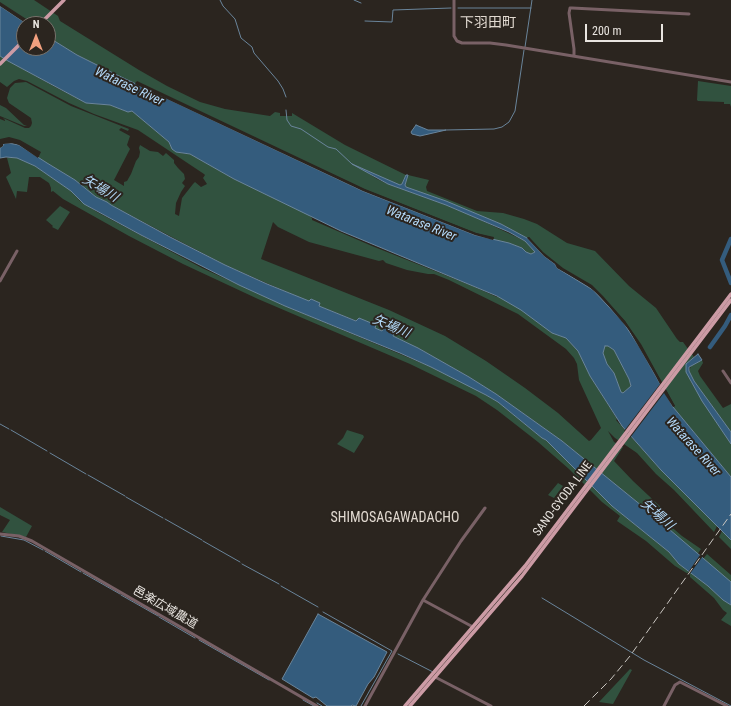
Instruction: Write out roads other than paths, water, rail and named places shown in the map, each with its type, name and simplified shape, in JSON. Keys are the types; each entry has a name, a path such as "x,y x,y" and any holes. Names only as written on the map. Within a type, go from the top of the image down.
{"main road":[{"path":"48,16 63,1"},
{"path":"0,64 16,48"},
{"name":"SANO-GYODA LINE","path":"405,706 545,543 730,298"},
{"name":"SANO-GYODA LINE","path":"410,706 522,576 545,543"}],"street":[{"path":"454,0 454,36 457,41 465,44 494,43 731,82"},
{"path":"574,56 569,13 570,8 689,14"},
{"path":"0,281 17,251"},
{"path":"723,371 731,383"},
{"path":"364,706 424,600 461,541 485,508"},
{"name":"邑楽広域農道","path":"0,534 19,536 32,541 317,706"},
{"path":"424,600 473,627"},
{"path":"435,677 491,706"},
{"path":"664,706 674,685 680,682 727,706"}],"water":[{"name":"Watarase River","path":"0,6 16,17 16,56 56,56 56,42 77,55 117,75 363,191 475,235 509,243 522,248 531,254 535,252 525,241 509,232 446,205 388,184 352,164 400,185 402,184 406,175 408,175 405,185 406,187 446,201 501,224 527,238 544,256 555,264 557,268 593,290 623,322 640,348 673,407 731,477 731,540 661,470 622,426 590,376 578,351 566,338 552,333 521,310 497,296 341,231 234,179 190,154 176,152 172,149 169,142 132,111 128,112 110,105 86,103 0,56","holes":["605,346 608,346 614,350 631,386 623,393 621,392 614,373 607,364 603,353"]},
{"path":"416,125 428,130 446,130 420,136 412,134 411,132"},
{"path":"8,143 19,145 75,180 96,197 170,237 225,265 267,284 309,301 311,299 320,303 319,306 356,321 359,318 376,325 375,328 382,331 384,328 394,333 393,336 418,348 496,394 562,441 642,506 731,582 731,605 679,564 669,552 612,506 546,440 498,402 431,367 285,306 239,285 141,235 84,204 71,191 35,166 17,158 0,158 0,148 3,144"},
{"path":"698,354 702,360 689,367 689,371 694,381 731,432 731,444 702,401 686,372 686,364"},
{"path":"318,614 387,652 356,706 327,706 316,697 313,698 282,679"}],"waterway":[{"path":"220,0 223,6 235,19 241,38 252,47 254,53 278,81 286,97"},
{"path":"354,0 361,3"},
{"path":"525,47 532,0"},
{"path":"365,21 392,22 393,10 451,8"},
{"path":"458,8 531,8"},
{"path":"446,130 494,129 502,127 509,122 515,111 524,50"},
{"path":"286,110 287,120 291,126 301,129 328,147 336,149 352,164"},
{"path":"731,239 722,260 731,283"},
{"path":"710,347 731,315"},
{"path":"0,424 9,429"},
{"path":"11,430 47,451"},
{"path":"50,453 86,474"},
{"path":"88,475 125,496"},
{"path":"126,497 163,518"},
{"path":"165,519 202,540"},
{"path":"1,536 24,540 43,550"},
{"path":"203,541 240,562"},
{"path":"45,551 81,572"},
{"path":"242,564 279,584"},
{"path":"83,573 120,594"},
{"path":"281,586 318,607"},
{"path":"121,595 158,616"},
{"path":"542,598 644,660 731,706"},
{"path":"323,612 392,651 361,706"},
{"path":"159,617 195,638"},
{"path":"199,640 269,680"},
{"path":"398,654 433,672"},
{"path":"303,700 314,706"},
{"path":"317,703 322,706"}],"railway":[{"path":"584,706 611,679 630,656 731,514"}],"district":[{"name":"下羽田町","path":"488,23"},
{"name":"SHIMOSAGAWADACHO","path":"395,518"}],"water label":[{"name":"矢場川","path":"100,189"},
{"name":"矢場川","path":"391,327"},
{"name":"矢場川","path":"657,515"}]}
